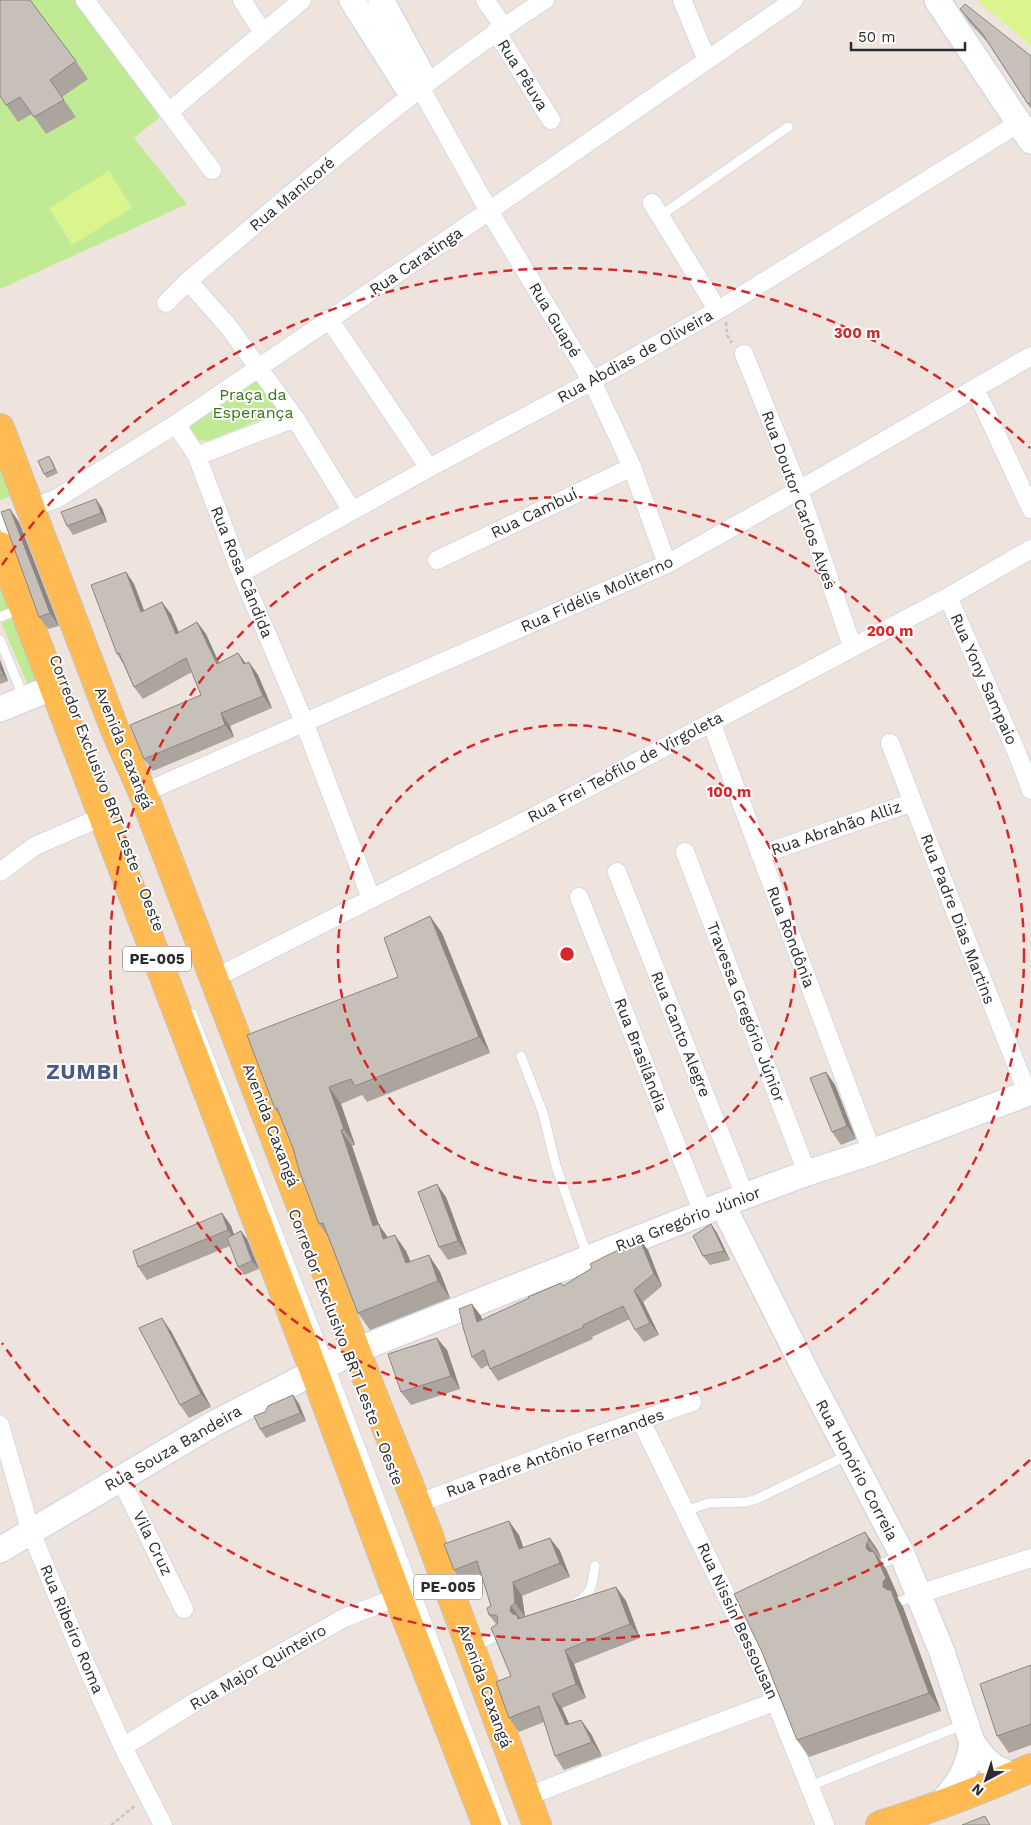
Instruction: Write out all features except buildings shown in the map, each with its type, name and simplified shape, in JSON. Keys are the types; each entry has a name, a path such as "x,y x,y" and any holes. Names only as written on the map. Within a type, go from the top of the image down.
{"main road":[{"path":"352,0 406,86 422,82 381,0"},
{"path":"937,0 1025,132"},
{"name":"Avenida Caxangá","path":"0,428 136,789 215,978 337,1360 398,1597 487,1825"},
{"name":"Avenida Caxangá","path":"7,550 12,613 54,687 102,817 337,1360 417,1504 537,1825"},
{"path":"0,709 54,687"},
{"name":"Rua Gregório Júnior","path":"337,1360 724,1205 1029,1093"},
{"name":"Rua Honório Correia","path":"724,1205 849,1454 910,1597 942,1652 969,1732 985,1759 994,1768 1004,1773 1023,1771"},
{"name":"Rua Souza Bandeira","path":"0,1550 213,1424 337,1360"},
{"path":"938,1806 958,1784 971,1756 969,1732"},
{"path":"880,1825 938,1806 993,1785 1023,1771"}],"street":[{"path":"85,0 212,170"},
{"path":"242,0 263,33"},
{"path":"168,112 302,0"},
{"name":"Rua Pêuva","path":"484,0 550,120"},
{"name":"Rua Manicoré","path":"166,303 188,282 422,82 545,0"},
{"path":"682,0 707,60"},
{"name":"Rua Caratinga","path":"29,504 42,504 56,499 176,424 794,0"},
{"name":"Rua Guapé","path":"422,82 489,211 592,381 632,467 667,564"},
{"name":"Rua Abdias de Oliveira","path":"241,573 429,468 592,381 1025,132"},
{"path":"656,209 721,308"},
{"path":"188,282 228,326 295,418 352,511"},
{"path":"329,319 429,468"},
{"name":"Rua Doutor Carlos Alves","path":"744,354 799,490 852,646"},
{"name":"Rua Fidélis Moliterno","path":"136,789 304,722 667,564 1031,356"},
{"path":"975,388 1031,509"},
{"path":"197,456 295,418"},
{"name":"Rua Rosa Cândida","path":"176,424 197,456 241,573 304,722 371,898"},
{"name":"Rua Cambuí","path":"437,560 632,467"},
{"name":"Rua Frei Teófilo de Virgoleta","path":"215,978 531,818 852,646 1029,554"},
{"name":"Rua Yony Sampaio","path":"948,597 1017,753 1031,790"},
{"name":"Rua Rondônia","path":"711,722 872,1152"},
{"name":"Rua Padre Dias Martins","path":"890,743 1029,1093"},
{"name":"Rua Abrahão Alliz","path":"760,855 913,802"},
{"path":"0,872 35,846 102,817"},
{"name":"Travessa Gregório Júnior","path":"685,852 807,1173"},
{"name":"Rua Canto Alegre","path":"617,872 724,1205"},
{"name":"Rua Brasilândia","path":"579,897 724,1205"},
{"name":"Rua Padre Antônio Fernandes","path":"417,1504 593,1437 692,1402"},
{"name":"Rua Nissin Bessousan","path":"641,1421 685,1511 749,1632 825,1825"},
{"name":"Rua Ribeiro Roma","path":"0,1425 31,1532 83,1658 123,1747 147,1796 164,1825"},
{"name":"Vila Cruz","path":"120,1478 184,1609"},
{"path":"910,1597 1031,1558"},
{"name":"Rua Major Quinteiro","path":"123,1747 195,1702 344,1618 398,1597"},
{"path":"526,1797 643,1750 776,1701"}],"lane":[{"path":"656,209 788,127"},
{"name":"Corredor Exclusivo BRT Leste - Oeste","path":"0,450 136,789"},
{"path":"0,516 7,550"},
{"path":"0,640 24,698"},
{"name":"Corredor Exclusivo BRT Leste - Oeste","path":"180,915 443,1664 504,1825"},
{"name":"Corredor Exclusivo BRT Leste - Oeste","path":"190,1006 337,1360 391,1465"},
{"path":"521,1056 543,1113 556,1166 588,1258"},
{"path":"685,1511 709,1503 758,1500 849,1454"},
{"path":"567,1608 587,1596 593,1582 596,1566"},
{"path":"471,1648 502,1634"},
{"path":"443,1664 458,1748"},
{"path":"810,1786 969,1732"}],"path":[{"path":"721,308 727,335 738,351 744,354"},
{"path":"110,1825 147,1796"}],"green space":[{"path":"0,0 75,0 160,117 134,138 187,204 0,289"},
{"path":"978,0 1031,0 1031,46 980,3"},
{"path":"109,171 132,208 72,245 49,208"},
{"name":"Praça da Esperança","path":"257,379 276,405 274,414 208,441 196,440 191,433 191,423"},
{"path":"0,460 14,495 0,500"},
{"path":"0,585 43,685 30,690 0,620"}],"district":[{"name":"ZUMBI","path":"83,1071"}]}
